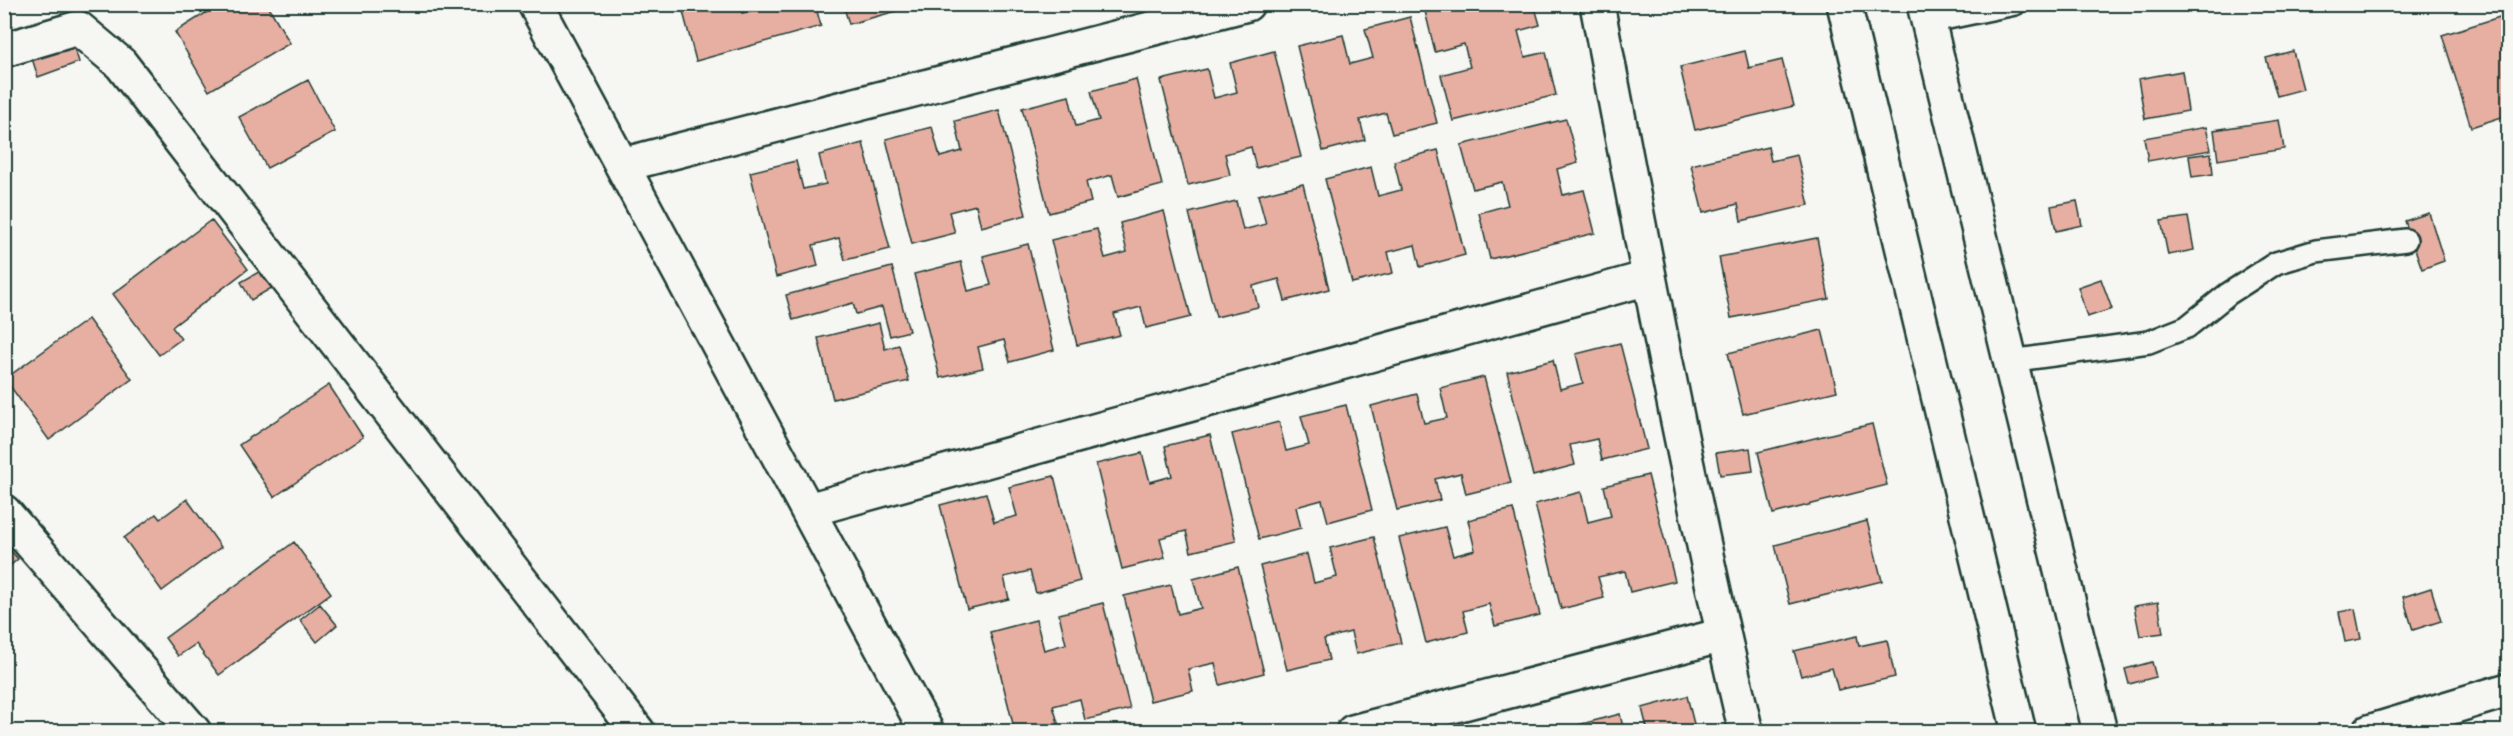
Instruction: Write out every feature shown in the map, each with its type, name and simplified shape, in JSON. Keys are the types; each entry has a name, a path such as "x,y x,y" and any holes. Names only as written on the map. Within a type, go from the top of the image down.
{"street":[{"path":"535,4 927,732"},
{"path":"622,165 1248,4"},
{"path":"1597,4 1648,278 1723,635 1746,732"},
{"path":"1844,4 2019,732"},
{"path":"1926,13 2100,732"},
{"path":"4,50 78,28 121,64 638,732"},
{"path":"808,510 1648,278"},
{"path":"4,512 194,732"},
{"path":"1353,732 1723,635"},
{"path":"2369,732 2428,723 2508,690"}],"lane":[{"path":"1926,13 2014,4"},
{"path":"2010,361 2150,342 2187,327 2228,294 2276,263 2316,251 2406,240"}],"building":[{"path":"220,4 267,4 290,43 209,91 175,32"},
{"path":"681,4 739,4 742,13 765,7 764,4 815,4 821,26 696,61"},
{"path":"843,4 922,4 849,24"},
{"path":"1433,4 1534,4 1540,25 1518,31 1525,57 1546,52 1556,95 1453,121 1441,75 1470,67 1464,44 1435,52 1424,7"},
{"path":"2506,15 2508,22 2508,115 2471,127 2442,35"},
{"path":"1410,17 1437,123 1392,134 1386,113 1360,120 1365,140 1323,151 1297,46 1343,35 1350,64 1373,58 1365,29"},
{"path":"70,33 79,62 38,77 28,46"},
{"path":"1274,51 1301,157 1256,168 1251,147 1225,154 1230,175 1188,185 1161,80 1207,69 1214,98 1237,92 1230,63"},
{"path":"1745,51 1749,68 1782,60 1794,106 1695,130 1680,67"},
{"path":"2293,51 2303,89 2277,96 2266,58"},
{"path":"2182,71 2188,111 2145,119 2138,79"},
{"path":"1136,79 1162,185 1118,197 1112,175 1086,182 1091,202 1049,213 1022,108 1069,96 1076,126 1099,120 1091,91"},
{"path":"308,80 335,132 267,168 239,117"},
{"path":"999,110 1026,215 981,227 976,205 949,212 955,233 912,244 886,139 932,127 940,157 962,151 955,121"},
{"path":"1566,119 1578,163 1557,169 1563,195 1584,190 1595,233 1490,259 1479,213 1508,205 1502,182 1473,189 1461,145"},
{"path":"2279,120 2284,149 2218,160 2214,130"},
{"path":"2206,127 2211,150 2148,161 2144,138"},
{"path":"863,143 890,249 845,260 839,238 813,245 818,266 776,277 750,172 796,161 803,189 826,184 819,155"},
{"path":"1768,147 1771,161 1797,155 1809,205 1741,221 1738,204 1703,213 1691,165"},
{"path":"1438,150 1465,255 1420,267 1415,245 1388,252 1393,273 1352,283 1325,179 1371,167 1378,196 1401,190 1394,161"},
{"path":"2211,153 2213,174 2192,177 2189,156"},
{"path":"1303,184 1329,289 1285,301 1279,279 1253,286 1258,307 1216,317 1189,213 1236,201 1243,230 1266,224 1258,195"},
{"path":"2077,201 2082,225 2056,231 2051,206"},
{"path":"1164,211 1191,317 1146,328 1141,307 1114,314 1120,335 1077,345 1051,240 1097,229 1105,258 1127,252 1120,223"},
{"path":"2429,213 2444,261 2422,269 2405,221"},
{"path":"2188,217 2194,250 2168,255 2161,221"},
{"path":"211,220 248,269 172,327 181,339 159,355 113,294"},
{"path":"1817,238 1829,299 1731,318 1719,257"},
{"path":"1028,244 1054,350 1010,362 1004,340 978,347 983,368 940,378 914,274 961,262 968,291 991,285 983,256"},
{"path":"892,267 909,331 890,336 882,307 856,314 853,303 793,320 786,295"},
{"path":"264,269 275,286 251,300 241,282"},
{"path":"2101,279 2112,309 2087,317 2078,287"},
{"path":"88,319 132,379 49,440 5,379"},
{"path":"879,323 885,349 899,345 909,381 833,399 818,338"},
{"path":"1822,330 1837,391 1743,414 1728,353"},
{"path":"1620,343 1647,449 1602,460 1597,439 1570,445 1575,465 1533,476 1507,372 1553,360 1560,389 1583,383 1576,354"},
{"path":"1484,377 1511,483 1466,494 1461,473 1435,479 1440,500 1397,510 1371,406 1417,394 1424,423 1447,418 1440,388"},
{"path":"329,385 363,437 274,497 239,445"},
{"path":"1346,405 1372,510 1328,522 1322,500 1296,507 1301,528 1259,539 1232,434 1279,422 1286,451 1309,445 1301,416"},
{"path":"1872,424 1887,485 1773,514 1758,452"},
{"path":"1210,435 1236,541 1191,552 1186,531 1160,538 1165,558 1122,569 1096,464 1142,453 1150,482 1172,476 1165,446"},
{"path":"1750,448 1753,471 1720,475 1716,453"},
{"path":"1648,475 1675,581 1630,592 1625,571 1598,577 1604,598 1561,609 1535,504 1581,492 1588,522 1611,516 1604,486"},
{"path":"1054,476 1080,581 1036,593 1030,571 1004,577 1009,599 967,609 940,505 986,493 994,522 1017,516 1009,487"},
{"path":"187,499 221,547 162,591 124,538 156,514 160,519"},
{"path":"1513,509 1540,615 1495,626 1489,604 1463,611 1468,632 1426,643 1399,538 1445,527 1453,556 1475,550 1468,520"},
{"path":"1867,521 1882,581 1790,604 1775,545"},
{"path":"1374,537 1401,643 1356,654 1351,632 1324,639 1329,660 1287,670 1260,566 1307,554 1314,583 1337,577 1330,548"},
{"path":"294,542 331,593 219,675 196,644 178,656 165,638"},
{"path":"4,543 18,559 4,571"},
{"path":"1238,567 1264,673 1220,685 1215,663 1188,669 1193,691 1150,701 1124,596 1171,585 1178,614 1201,608 1193,579"},
{"path":"2431,588 2441,621 2413,630 2403,597"},
{"path":"2158,602 2163,633 2140,636 2134,606"},
{"path":"1103,603 1130,709 1085,720 1080,699 1053,706 1059,726 1038,732 1015,732 990,632 1036,620 1044,650 1066,644 1059,614"},
{"path":"320,604 337,625 317,642 300,620"},
{"path":"2355,609 2361,639 2345,642 2339,612"},
{"path":"1857,636 1859,646 1887,640 1895,677 1838,690 1832,668 1801,676 1794,651"},
{"path":"2152,662 2156,677 2129,684 2125,669"},
{"path":"1687,696 1696,732 1648,732 1642,708"},
{"path":"1620,714 1624,732 1575,732 1574,726"}]}
